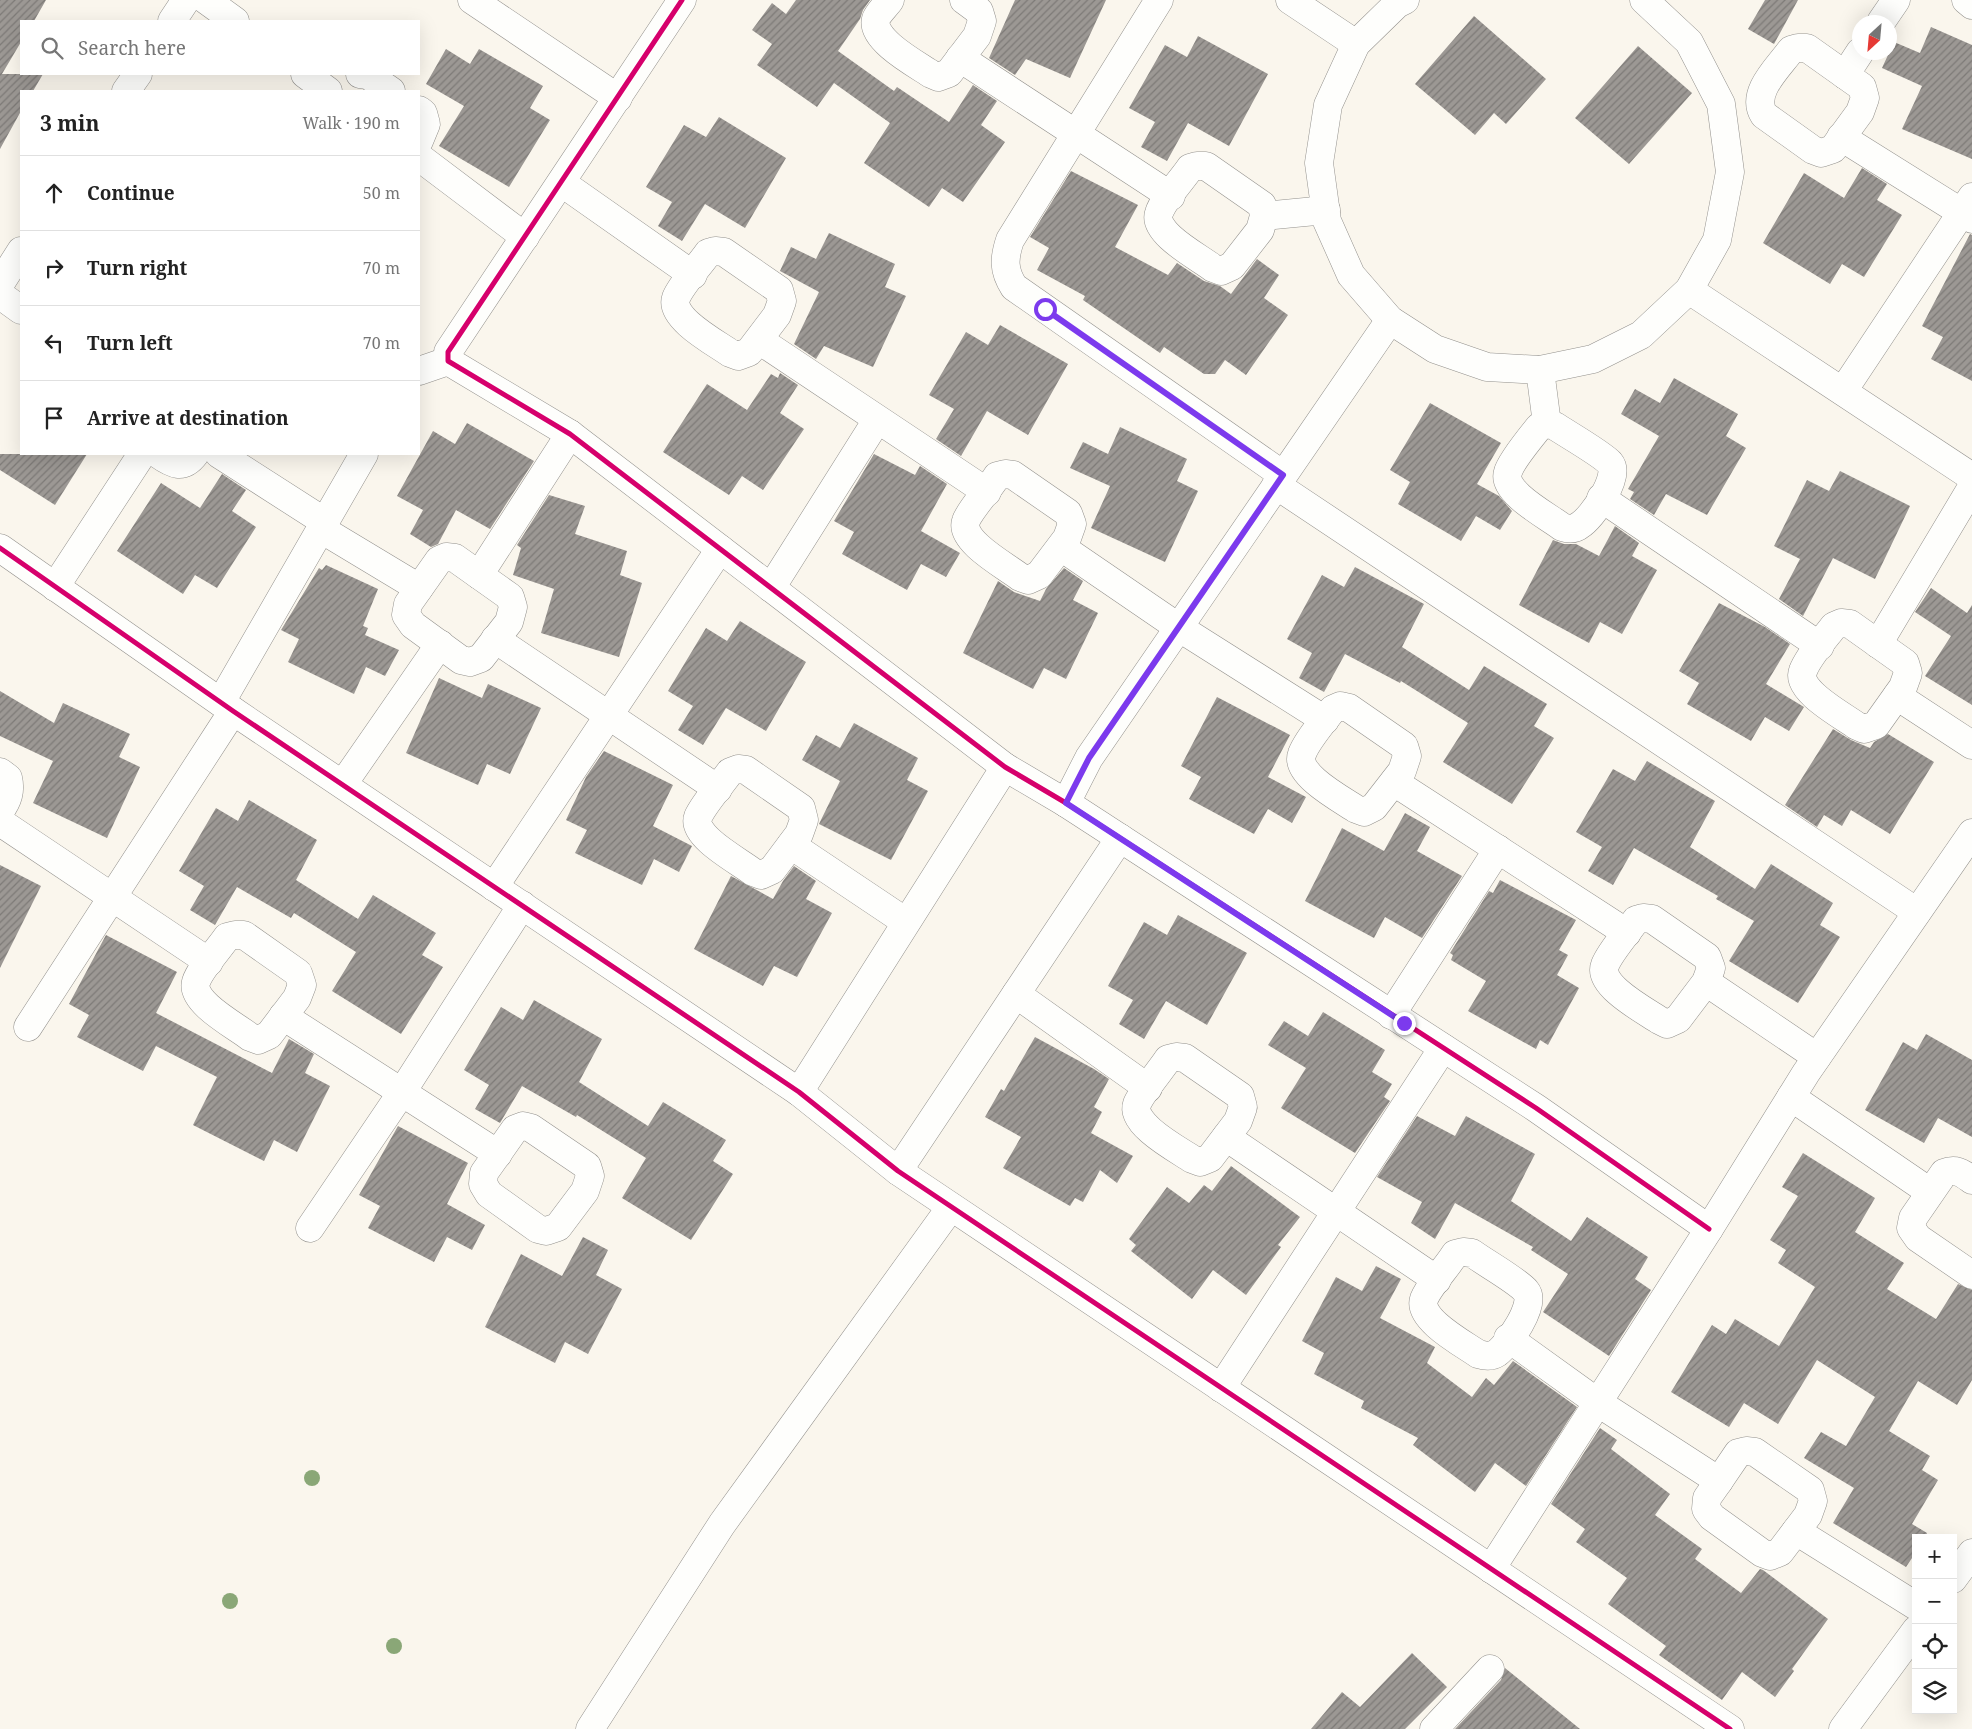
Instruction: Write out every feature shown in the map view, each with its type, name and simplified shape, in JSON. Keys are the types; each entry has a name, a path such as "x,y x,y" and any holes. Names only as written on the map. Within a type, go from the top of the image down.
{"street":[{"path":"173,20 186,0"},
{"path":"206,0 234,20"},
{"path":"472,0 618,98"},
{"path":"448,360 448,352 682,0"},
{"path":"888,1 876,19 876,30 881,39 930,74 938,77 949,72 977,36 982,21 979,11 964,0"},
{"path":"1160,0 1010,240 1004,259 1006,275 1014,286 1280,480 1917,912"},
{"path":"1290,0 1356,44"},
{"path":"1405,0 1397,4 1356,44 1328,105 1319,163 1327,221 1351,275 1390,320 1435,349 1478,364 1487,367 1540,370 1593,359 1641,335 1689,290 1717,240 1730,172 1721,104 1689,42 1644,0"},
{"path":"1886,15 1896,0"},
{"path":"1966,0 1972,4"},
{"path":"1807,48 1845,75 1862,87 1865,98 1860,112 1841,137 1832,148 1821,153 1813,150 1764,115 1759,106 1759,95 1791,50 1807,48"},
{"path":"960,58 1170,196"},
{"path":"1845,75 1855,60"},
{"path":"127,90 137,75"},
{"path":"306,75 327,90"},
{"path":"341,90 351,76 355,75"},
{"path":"368,75 390,90"},
{"path":"1723,119 1759,106"},
{"path":"420,111 423,113 426,124 420,139"},
{"path":"1841,137 1968,209 1843,392"},
{"path":"420,157 525,237"},
{"path":"1206,166 1262,205 1264,216 1260,230 1232,266 1221,271 1192,253 1161,228 1158,223 1159,213 1170,196 1190,168 1206,166"},
{"path":"562,183 692,275"},
{"path":"1264,216 1326,210"},
{"path":"715,251 724,252 779,290 782,301 777,315 750,352 738,356 681,318 675,309 676,298 692,275 708,253 715,251"},
{"path":"0,284 20,253"},
{"path":"1689,290 1972,477"},
{"path":"0,295 20,309"},
{"path":"1066,803 1089,758 1390,320"},
{"path":"759,340 986,492"},
{"path":"420,371 448,360"},
{"path":"448,360 570,434 1005,767 1066,803 1536,1108 1709,1229"},
{"path":"1540,370 1547,424"},
{"path":"771,588 877,420"},
{"path":"1547,424 1555,426 1610,464 1614,474 1609,489 1581,525 1570,529 1562,527 1513,491 1507,482 1508,472 1539,426 1547,424"},
{"path":"479,575 570,434"},
{"path":"56,587 141,455"},
{"path":"159,455 170,463 178,465 189,462 194,455"},
{"path":"220,455 419,588"},
{"path":"28,1027 111,897 227,707 323,525 363,455"},
{"path":"1005,474 1014,475 1068,513 1072,524 1067,538 1039,575 1028,580 1020,577 971,541 965,532 966,521 986,492 997,476 1005,474"},
{"path":"1878,644 1972,487"},
{"path":"1601,498 1820,646"},
{"path":"1061,547 1178,627 1325,720"},
{"path":"0,548 227,707 799,1092 898,1171 1730,1729"},
{"path":"494,887 720,549"},
{"path":"446,557 455,558 479,575 510,597 513,607 509,622 481,658 470,662 462,660 412,624 406,615 408,604 439,560 446,557"},
{"path":"1841,623 1850,624 1878,644 1905,663 1908,673 1903,688 1876,724 1864,729 1856,726 1808,691 1802,681 1803,671 1834,626 1841,623"},
{"path":"495,639 718,789"},
{"path":"343,784 440,644"},
{"path":"1897,696 1972,745"},
{"path":"1340,706 1349,708 1404,746 1407,756 1402,771 1374,808 1364,812 1306,774 1301,764 1302,754 1325,720 1333,709 1340,706"},
{"path":"799,1092 1005,767"},
{"path":"738,769 746,770 801,808 804,820 800,834 772,870 761,875 703,836 697,827 698,816 718,789 730,772 738,769"},
{"path":"0,772 8,778 11,789 6,803 0,811"},
{"path":"1394,782 1627,933"},
{"path":"0,822 209,962"},
{"path":"1491,1569 1817,1057 1972,833"},
{"path":"898,1171 1120,838"},
{"path":"791,845 906,922"},
{"path":"1392,1014 1498,849"},
{"path":"310,1228 402,1092 522,906"},
{"path":"1652,919 1708,957 1711,968 1706,982 1678,1019 1667,1024 1659,1020 1610,985 1604,976 1605,965 1627,933 1636,920 1652,919"},
{"path":"244,935 298,973 302,985 297,998 269,1035 258,1040 250,1037 201,1001 195,992 196,981 209,962 227,937 244,935"},
{"path":"1706,982 1817,1057"},
{"path":"1016,994 1148,1088"},
{"path":"284,1016 498,1154"},
{"path":"1221,1388 1443,1048"},
{"path":"1176,1056 1185,1058 1240,1096 1243,1107 1238,1121 1210,1158 1200,1162 1192,1159 1142,1124 1136,1115 1137,1104 1148,1088 1168,1059 1176,1056"},
{"path":"1791,1097 1930,1192"},
{"path":"1226,1137 1335,1213 1437,1280"},
{"path":"1972,1180 1960,1171 1951,1170 1944,1173 1913,1218 1912,1228 1918,1238 1972,1275"},
{"path":"590,1729 722,1524 951,1207"},
{"path":"1463,1252 1472,1253 1527,1291 1530,1302 1525,1316 1497,1353 1487,1357 1478,1354 1429,1319 1423,1310 1424,1299 1437,1280 1455,1254 1463,1252"},
{"path":"1508,1338 1597,1402 1719,1481"},
{"path":"1755,1452 1810,1490 1813,1501 1808,1515 1780,1552 1770,1556 1762,1553 1712,1517 1706,1509 1708,1498 1719,1481 1738,1453 1755,1452"},
{"path":"1796,1531 1912,1604"},
{"path":"1957,1574 1972,1553"},
{"path":"1843,1729 1912,1635"},
{"path":"1434,1729 1490,1668"}],"building":[{"path":"0,0 46,0 35,20 20,20 20,44 2,74 42,75 34,90 20,90 20,113 0,149"},
{"path":"796,0 870,0 863,10 860,19 838,51 894,91 897,87 949,122 973,85 997,101 981,125 1005,142 963,202 942,188 929,207 864,163 890,123 834,83 817,107 757,65 772,44 752,30 772,3 786,14"},
{"path":"1015,0 1106,0 1070,78 1026,59 1015,75 989,58"},
{"path":"1765,0 1798,0 1774,44 1748,29"},
{"path":"1474,16 1546,79 1506,124 1494,113 1475,135 1415,84"},
{"path":"1931,27 1972,45 1972,159 1902,129 1922,86 1882,68 1886,60 1897,60 1897,43 1920,53"},
{"path":"1198,36 1268,74 1229,146 1188,123 1167,161 1141,147 1155,122 1129,108 1165,45 1187,57"},
{"path":"1638,46 1692,93 1629,164 1575,118"},
{"path":"446,49 470,64 479,49 543,86 530,108 550,120 509,187 439,146 464,106 426,84"},
{"path":"719,117 786,158 745,228 705,204 682,241 658,226 672,202 646,187 684,125 706,137"},
{"path":"1862,168 1887,184 1877,200 1902,215 1864,277 1842,264 1830,284 1763,243 1804,173 1844,198"},
{"path":"1071,171 1138,205 1115,247 1168,275 1177,263 1204,281 1220,286 1231,294 1257,259 1279,275 1264,298 1288,315 1246,375 1225,360 1215,374 1204,374 1164,347 1160,353 1083,300 1085,296 1037,270 1049,248 1030,237"},
{"path":"829,233 895,264 885,287 906,296 873,367 824,346 816,359 794,344 819,292 780,271 791,247 816,259"},
{"path":"1970,234 1972,235 1972,381 1931,359 1943,337 1922,326"},
{"path":"1000,325 1068,364 1028,435 987,411 961,456 936,439 954,409 929,395 966,332 988,345"},
{"path":"780,373 798,385 780,413 804,429 763,490 742,476 729,495 663,452 707,384 747,410 771,374 778,378"},
{"path":"1674,378 1738,414 1726,436 1746,448 1707,515 1666,494 1654,515 1630,499 1634,492 1628,489 1659,436 1621,414 1635,389 1660,403"},
{"path":"1430,403 1501,443 1477,484 1499,496 1512,511 1500,530 1476,516 1461,541 1398,504 1410,482 1390,470"},
{"path":"467,423 534,461 490,529 456,510 438,544 431,547 410,534 423,510 397,496 433,431 455,444"},
{"path":"1120,427 1187,459 1177,481 1198,491 1165,562 1091,528 1110,486 1070,468 1083,442 1108,454"},
{"path":"0,454 86,455 55,505 0,470"},
{"path":"874,454 915,475 920,466 947,484 921,531 960,553 946,577 921,564 907,590 842,554 854,532 834,521"},
{"path":"1840,471 1910,506 1875,579 1833,558 1803,616 1779,599 1800,559 1774,546 1807,480 1829,491"},
{"path":"222,474 246,490 232,511 256,527 217,588 195,575 183,594 117,551 161,483 200,508"},
{"path":"549,495 585,506 575,534 627,551 620,575 642,583 619,657 541,633 554,589 513,575 521,548 517,545"},
{"path":"1615,526 1639,543 1632,556 1657,570 1622,634 1600,622 1589,643 1519,605 1553,540 1564,544 1576,544 1599,556"},
{"path":"326,565 378,589 363,626 368,628 365,635 399,650 385,676 366,667 354,694 288,662 299,639 281,630 319,568 322,570"},
{"path":"1355,567 1424,604 1402,647 1469,690 1484,666 1547,704 1534,726 1554,738 1512,804 1443,762 1468,723 1401,681 1400,683 1345,654 1324,692 1299,678 1312,653 1287,639 1322,575 1344,587"},
{"path":"1064,568 1083,581 1073,600 1098,613 1066,679 1044,668 1033,689 963,653 998,581 1014,592 1040,601 1046,589"},
{"path":"1931,588 1967,613 1972,605 1972,705 1925,676 1951,636 1915,612"},
{"path":"1719,603 1765,627 1790,644 1766,684 1804,707 1789,731 1765,717 1751,741 1687,704 1699,683 1679,671"},
{"path":"740,621 806,662 766,731 726,708 703,745 678,730 693,706 668,691 706,628 727,641"},
{"path":"439,678 482,698 488,684 541,708 510,774 487,764 478,785 406,753"},
{"path":"0,691 54,723 63,703 130,734 119,757 140,767 107,838 33,803 53,761 0,736"},
{"path":"1217,697 1290,735 1268,777 1306,797 1292,823 1268,809 1254,834 1189,799 1201,777 1181,766"},
{"path":"854,723 918,758 907,780 928,791 891,860 819,824 840,781 802,760 816,735 840,748"},
{"path":"1833,729 1851,740 1870,748 1874,742 1888,734 1934,762 1890,834 1851,810 1842,826 1824,815 1817,827 1785,805"},
{"path":"604,751 673,785 653,826 692,846 679,872 654,859 642,885 575,853 587,830 566,820 586,777"},
{"path":"1647,761 1715,801 1690,847 1755,889 1771,864 1833,903 1820,925 1840,937 1798,1003 1729,961 1754,921 1716,899 1718,896 1634,848 1613,885 1588,871 1602,847 1576,832 1613,769 1635,781"},
{"path":"249,800 317,840 296,880 358,919 373,895 436,933 422,955 443,967 401,1034 332,991 356,952 294,913 291,918 237,887 215,925 190,910 204,886 179,871 216,808 238,821"},
{"path":"1405,813 1430,827 1417,851 1462,876 1422,938 1385,917 1374,938 1305,901 1342,828 1384,851"},
{"path":"0,865 41,886 0,968"},
{"path":"794,866 816,881 806,899 832,913 797,977 774,966 763,986 694,949 731,876 773,899"},
{"path":"1500,880 1576,920 1559,950 1568,955 1557,975 1579,988 1548,1045 1540,1040 1536,1049 1468,1011 1486,981 1451,960 1453,955 1450,953 1489,891 1493,893"},
{"path":"1178,915 1247,953 1207,1025 1166,1001 1144,1039 1119,1024 1133,1000 1108,986 1144,922 1167,935"},
{"path":"106,935 177,972 156,1013 272,1073 289,1039 314,1054 305,1073 330,1086 297,1152 274,1140 264,1161 193,1125 217,1077 156,1046 143,1071 77,1037 89,1015 69,1004"},
{"path":"534,1000 602,1039 579,1082 648,1126 663,1102 726,1140 713,1161 733,1174 691,1240 622,1198 646,1158 577,1115 576,1117 522,1086 500,1123 475,1109 489,1085 464,1070 501,1007 523,1020"},
{"path":"1323,1012 1385,1050 1372,1072 1392,1084 1384,1097 1390,1101 1355,1153 1281,1108 1306,1068 1268,1045 1284,1021 1308,1036"},
{"path":"1926,1034 1972,1060 1972,1137 1938,1118 1924,1143 1865,1110 1903,1042 1917,1050"},
{"path":"1035,1037 1109,1079 1094,1107 1102,1112 1091,1133 1133,1156 1117,1183 1100,1170 1083,1202 1075,1198 1070,1206 1003,1168 1021,1137 985,1117 1001,1089 1004,1091"},
{"path":"1417,1116 1455,1136 1466,1116 1535,1154 1511,1201 1571,1241 1587,1217 1648,1257 1635,1279 1651,1290 1609,1356 1543,1312 1568,1274 1531,1250 1533,1247 1455,1203 1435,1239 1411,1223 1422,1202 1377,1177"},
{"path":"398,1126 468,1163 447,1204 485,1225 472,1250 447,1237 434,1262 368,1228 380,1206 359,1195"},
{"path":"1803,1153 1875,1198 1855,1232 1904,1263 1887,1289 1936,1319 1958,1284 1972,1290 1972,1380 1957,1405 1918,1381 1889,1431 1930,1456 1922,1470 1938,1480 1912,1524 1927,1533 1912,1534 1912,1558 1906,1567 1833,1523 1854,1488 1804,1458 1821,1432 1846,1446 1875,1397 1817,1360 1778,1424 1744,1403 1729,1427 1671,1392 1712,1325 1726,1334 1735,1319 1779,1346 1815,1287 1778,1263 1786,1250 1770,1240 1798,1196 1782,1187"},
{"path":"1231,1166 1300,1217 1278,1245 1281,1247 1246,1295 1213,1270 1192,1299 1131,1251 1136,1245 1129,1239 1167,1187 1189,1203 1204,1185 1212,1191"},
{"path":"583,1237 608,1250 596,1275 622,1289 588,1354 565,1342 555,1363 485,1327 521,1254 562,1276"},
{"path":"1376,1266 1401,1279 1380,1318 1435,1347 1427,1363 1472,1397 1486,1378 1494,1385 1513,1361 1577,1407 1526,1486 1495,1463 1475,1492 1413,1445 1418,1438 1361,1408 1364,1401 1314,1374 1324,1353 1302,1341 1336,1277 1362,1291"},
{"path":"1600,1428 1617,1440 1611,1449 1670,1494 1655,1515 1702,1549 1695,1559 1741,1593 1760,1569 1763,1570 1828,1619 1792,1669 1794,1671 1775,1697 1742,1672 1722,1700 1659,1655 1666,1646 1608,1604 1627,1578 1576,1542 1585,1529 1551,1504"},
{"path":"1412,1653 1447,1687 1405,1729 1311,1729 1342,1692 1360,1707"},
{"path":"1505,1668 1580,1729 1455,1729 1501,1680"}],"cycle path":[{"path":"682,0 448,352 448,361 570,434 1005,767 1066,803 1536,1108 1709,1229"},
{"path":"0,548 233,711 799,1092 898,1171 1730,1729"}],"route":[{"path":"1045,309 1283,475 1089,758 1066,803 1404,1023"}]}
